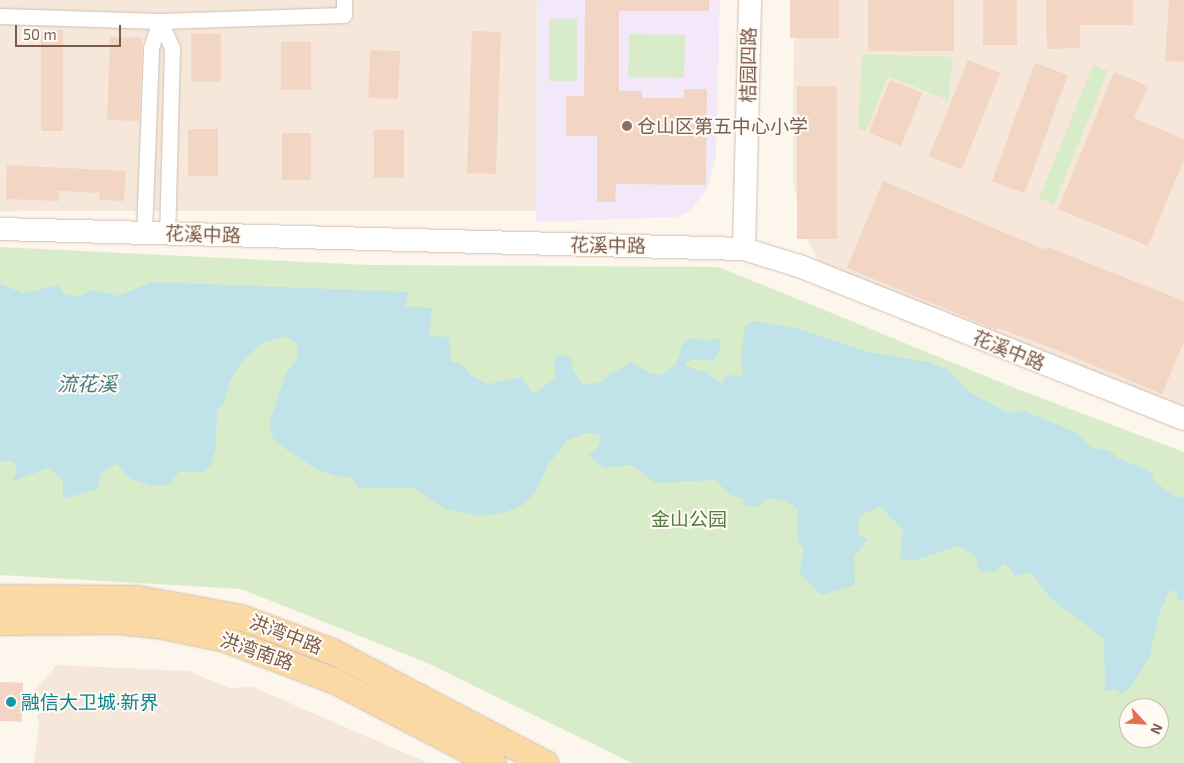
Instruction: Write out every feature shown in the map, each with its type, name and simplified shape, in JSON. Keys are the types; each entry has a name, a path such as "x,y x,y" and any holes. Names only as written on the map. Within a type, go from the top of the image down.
{"main road":[{"name":"洪湾中路","path":"0,597 137,598 240,617 332,651 545,763"},
{"name":"洪湾南路","path":"0,622 119,621 157,624 225,639 333,680 493,763"}],"street":[{"path":"0,16 160,21 344,15 344,0"},
{"name":"桔园四路","path":"744,250 750,0"},
{"path":"144,232 150,48 160,21"},
{"path":"160,21 172,48 167,233"},
{"name":"花溪中路","path":"0,229 744,250 802,267 1184,419"}],"shaded area":[{"path":"0,0 537,0 537,211 0,211"},
{"name":"仓山区第五中心小学","path":"537,0 720,0 716,156 706,191 690,211 677,217 536,222"},
{"path":"794,0 1184,0 1184,411 819,262 807,239 793,181"},
{"path":"57,665 189,671 229,688 253,687 428,763 34,763 39,724 32,693"}],"green space":[{"path":"549,19 577,19 577,81 549,81"},
{"path":"629,34 685,35 684,78 628,77"},
{"path":"862,54 953,57 948,100 888,76 866,131 858,129"},
{"path":"1093,65 1108,71 1054,205 1039,199"},
{"name":"金山公园","path":"0,247 369,265 719,267 1012,387 1184,452 1184,763 632,763 425,662 241,589 0,575"}],"water":[{"name":"流花溪","path":"152,282 409,292 405,306 432,308 429,336 449,337 451,361 463,365 470,375 488,384 522,377 533,394 556,378 554,359 559,355 571,357 573,371 582,384 600,383 612,372 619,371 630,362 652,374 661,375 676,364 683,343 692,338 709,341 720,338 721,347 714,361 695,359 686,362 686,366 707,373 723,384 726,375 741,376 743,372 741,356 745,326 753,321 799,329 869,352 928,362 947,369 969,392 1008,413 1025,411 1079,434 1092,448 1109,450 1118,458 1152,473 1154,481 1177,498 1184,496 1184,600 1177,601 1178,594 1173,590 1168,593 1159,615 1149,658 1129,690 1121,694 1116,689 1105,691 1104,639 1052,599 1030,572 1015,576 1009,566 1004,564 995,572 979,571 976,557 959,546 914,561 900,560 903,530 880,506 858,517 858,535 868,540 854,556 855,585 821,595 799,572 804,551 798,541 798,509 785,501 768,498 757,507 742,505 745,499 730,495 715,480 655,483 632,465 604,468 589,455 599,445 600,434 586,433 566,441 548,465 536,491 523,505 506,512 479,516 443,508 414,488 358,488 352,478 335,476 314,468 274,441 269,424 286,373 297,359 298,344 285,336 261,344 240,364 229,384 223,406 217,409 216,448 211,465 202,472 179,472 168,486 151,486 129,478 117,464 101,473 97,489 63,499 63,480 49,468 12,481 17,470 13,461 0,461 0,284 24,293 60,285 62,293 77,297 93,290 118,296"}],"building":[{"path":"585,0 709,0 709,11 619,11 619,91 642,91 642,98 684,98 684,89 707,89 706,185 616,184 615,202 597,202 597,136 566,136 566,96 584,96"},
{"path":"790,0 839,0 839,38 790,38"},
{"path":"868,0 954,0 954,51 868,51"},
{"path":"983,0 1017,0 1017,45 983,45"},
{"path":"1046,0 1133,0 1133,25 1080,25 1080,48 1047,49"},
{"path":"1169,0 1184,0 1184,62 1165,61"},
{"path":"41,30 63,30 63,131 41,131"},
{"path":"472,31 501,32 496,174 467,173"},
{"path":"191,34 221,34 221,82 191,82"},
{"path":"110,37 142,38 139,121 107,120"},
{"path":"281,42 311,42 311,90 281,90"},
{"path":"370,50 400,51 398,99 368,98"},
{"path":"968,60 1000,73 961,170 929,156"},
{"path":"1035,63 1068,75 1025,193 992,181"},
{"path":"1114,72 1148,86 1134,118 1184,139 1184,160 1148,246 1058,209"},
{"path":"890,80 922,93 901,146 869,133"},
{"path":"797,86 837,86 837,239 797,239"},
{"path":"188,129 218,129 218,176 188,176"},
{"path":"374,130 404,130 404,178 374,178"},
{"path":"282,133 311,133 311,180 282,180"},
{"path":"7,165 126,171 124,201 99,200 100,193 59,191 59,201 6,199"},
{"path":"883,181 1046,250 1048,247 1184,301 1184,342 1162,394 1052,348 998,328 997,330 847,268"},
{"name":"融信大卫城·新界","path":"0,682 23,683 22,722 0,721"}],"place":[{"name":"仓山区第五中心小学","path":"627,126"},
{"name":"融信大卫城·新界","path":"11,702"}]}
